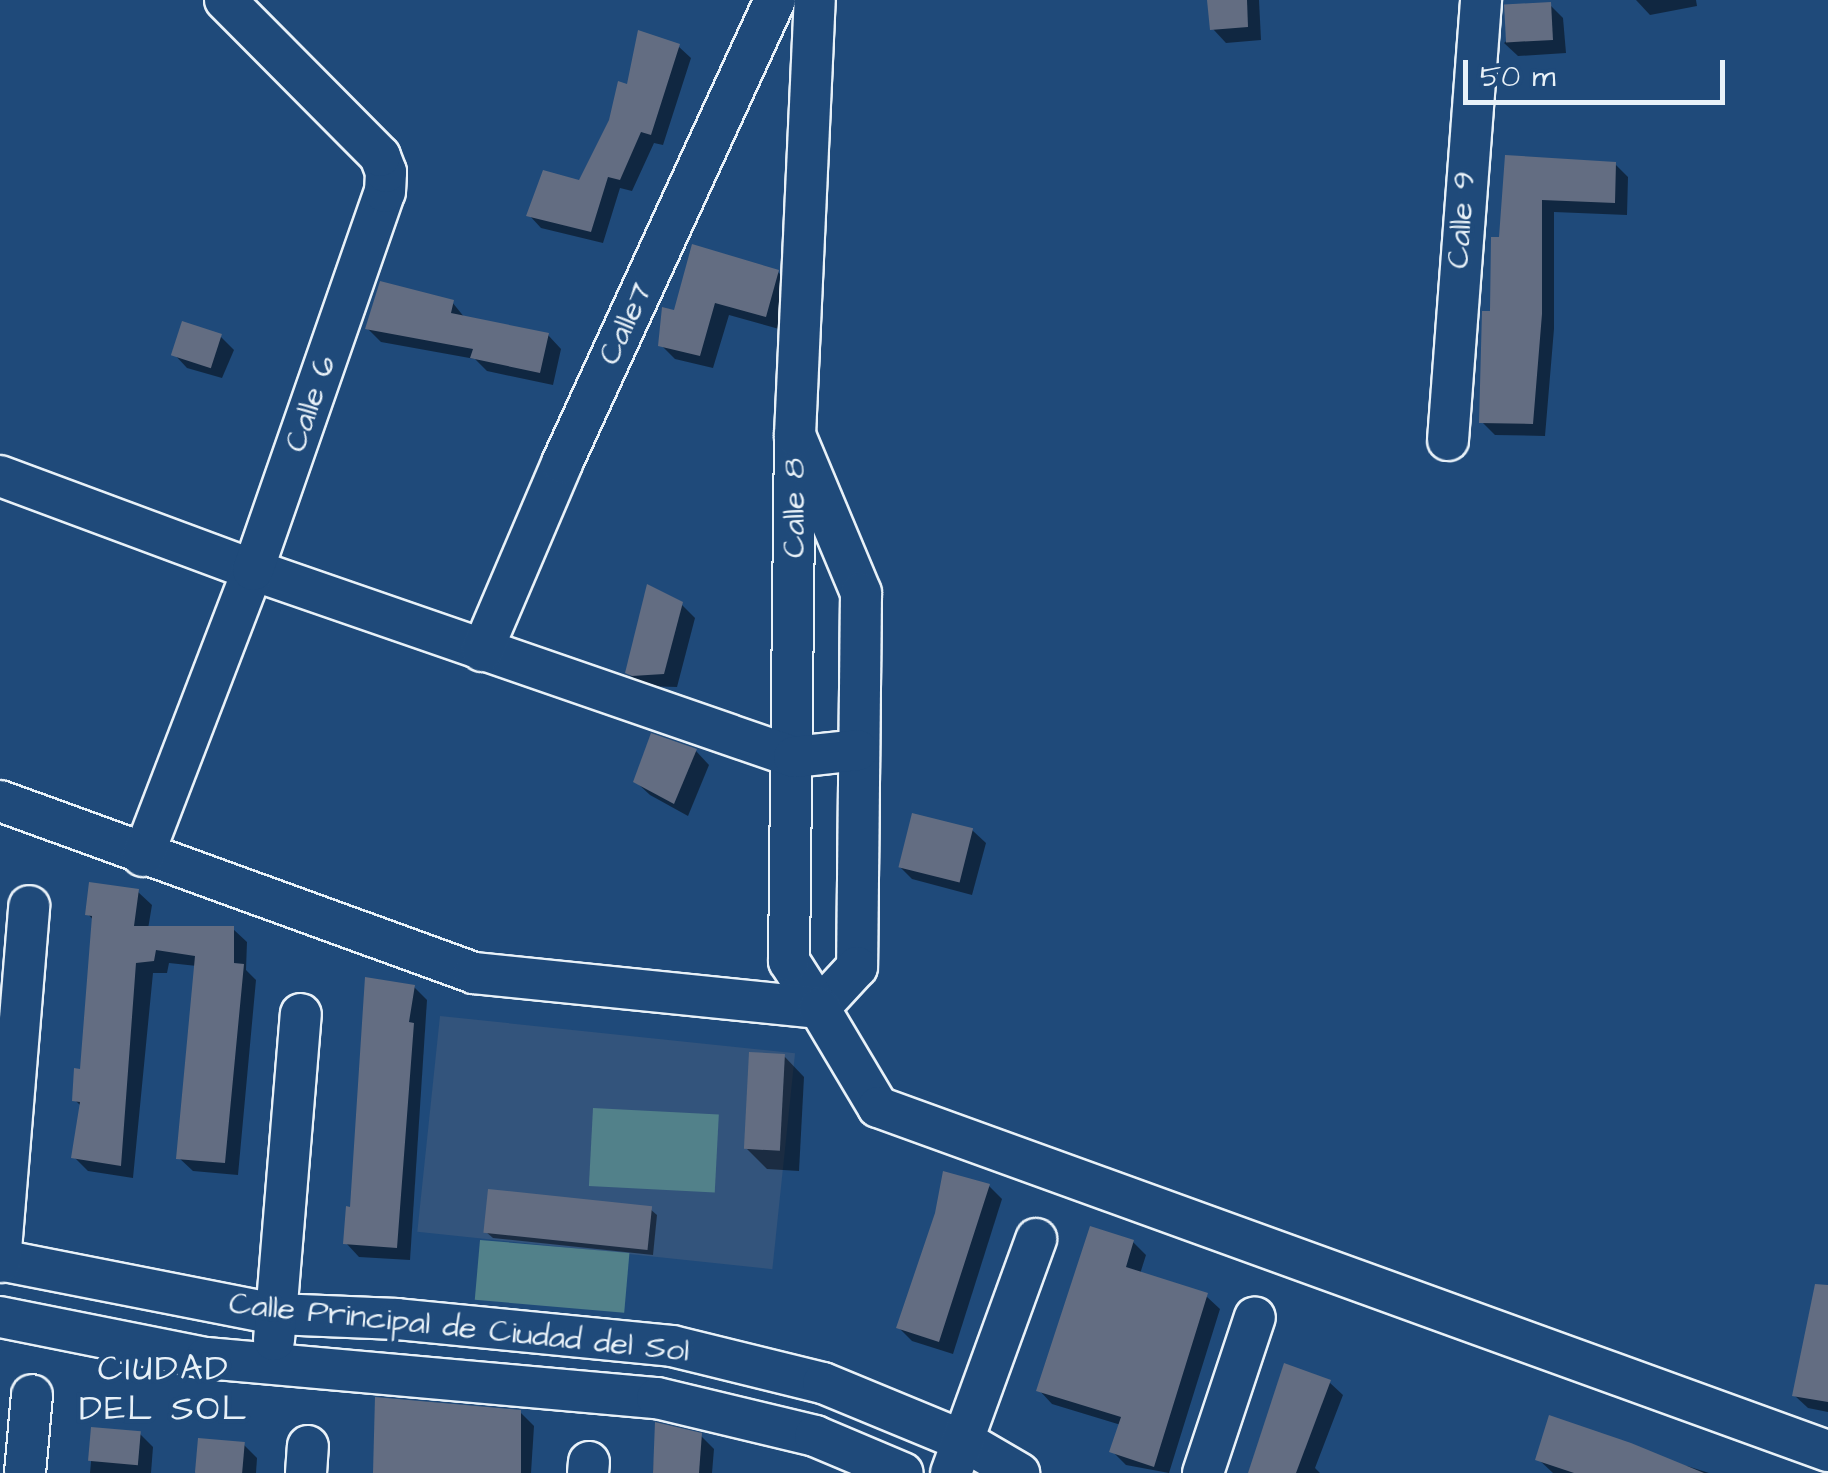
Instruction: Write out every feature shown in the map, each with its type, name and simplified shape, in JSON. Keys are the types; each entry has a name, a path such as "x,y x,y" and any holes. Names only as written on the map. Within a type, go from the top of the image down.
{"street":[{"name":"Calle 6","path":"143,856 253,570 378,212 386,172 380,156 224,0"},
{"name":"Calle7","path":"482,651 562,463 776,0"},
{"name":"Calle 8","path":"815,0 795,436 789,961 878,1107 1828,1451"},
{"name":"Calle 9","path":"1448,440 1481,0"},
{"path":"0,801 474,973 819,1008 857,967 861,593 795,436"},
{"path":"0,476 253,570 794,757 858,750"},
{"path":"0,1261 29,906"},
{"path":"273,1364 301,1014"},
{"path":"958,1457 1036,1239"},
{"name":"Calle Principal de Ciudad del Sol","path":"0,1261 276,1314 397,1319 672,1346 823,1384 958,1457 1019,1473"},
{"name":"Calle Principal de Ciudad del Sol","path":"0,1317 206,1358 657,1398 815,1436 903,1473"},
{"path":"1203,1473 1255,1317"},
{"path":"815,1436 823,1384"},
{"path":"25,1473 32,1395"}],"shaded area":[{"path":"440,1016 795,1053 772,1269 417,1232"}],"green space":[{"path":"593,1108 719,1115 715,1192 589,1186"},
{"path":"480,1240 629,1253 624,1313 475,1300"}],"building":[{"path":"1207,0 1247,0 1248,27 1210,30"},
{"path":"1551,2 1553,40 1506,42 1504,4"},
{"path":"638,30 680,44 651,135 641,132 620,180 608,177 591,232 526,216 543,170 579,180 609,120 618,81 627,84"},
{"path":"1505,155 1616,162 1615,203 1542,200 1542,314 1533,424 1479,423 1482,311 1490,311 1491,237 1499,237"},
{"path":"692,244 779,270 766,317 715,303 700,356 658,346 662,307 674,310"},
{"path":"380,281 454,300 451,313 549,333 540,373 470,358 473,349 365,329"},
{"path":"182,321 222,334 211,368 171,355"},
{"path":"647,584 683,602 664,674 632,676 625,673"},
{"path":"651,733 697,749 674,804 633,782"},
{"path":"912,813 973,828 960,883 898,867"},
{"path":"89,882 139,889 134,926 234,926 234,963 244,964 225,1163 176,1159 195,956 156,950 154,961 136,963 121,1166 71,1158 80,1102 72,1101 74,1068 80,1069 92,916 85,915"},
{"path":"365,977 415,985 409,1022 414,1023 397,1248 343,1244 346,1206 350,1207"},
{"path":"749,1052 785,1054 780,1151 744,1149"},
{"path":"943,1171 990,1184 939,1342 896,1328 935,1213"},
{"path":"488,1189 652,1206 647,1250 483,1233"},
{"path":"1090,1226 1134,1240 1126,1267 1208,1293 1154,1467 1109,1452 1121,1417 1036,1391"},
{"path":"1815,1284 1828,1285 1828,1402 1792,1396"},
{"path":"1284,1363 1331,1380 1296,1473 1248,1473"},
{"path":"375,1397 521,1410 521,1473 373,1473"},
{"path":"1549,1415 1704,1473 1574,1473 1535,1460"},
{"path":"655,1422 702,1433 699,1473 653,1473"},
{"path":"91,1427 141,1431 138,1465 88,1461"},
{"path":"198,1438 245,1442 242,1473 195,1473"}],"district":[{"name":"CIUDAD DEL SOL","path":"164,1389"}]}
